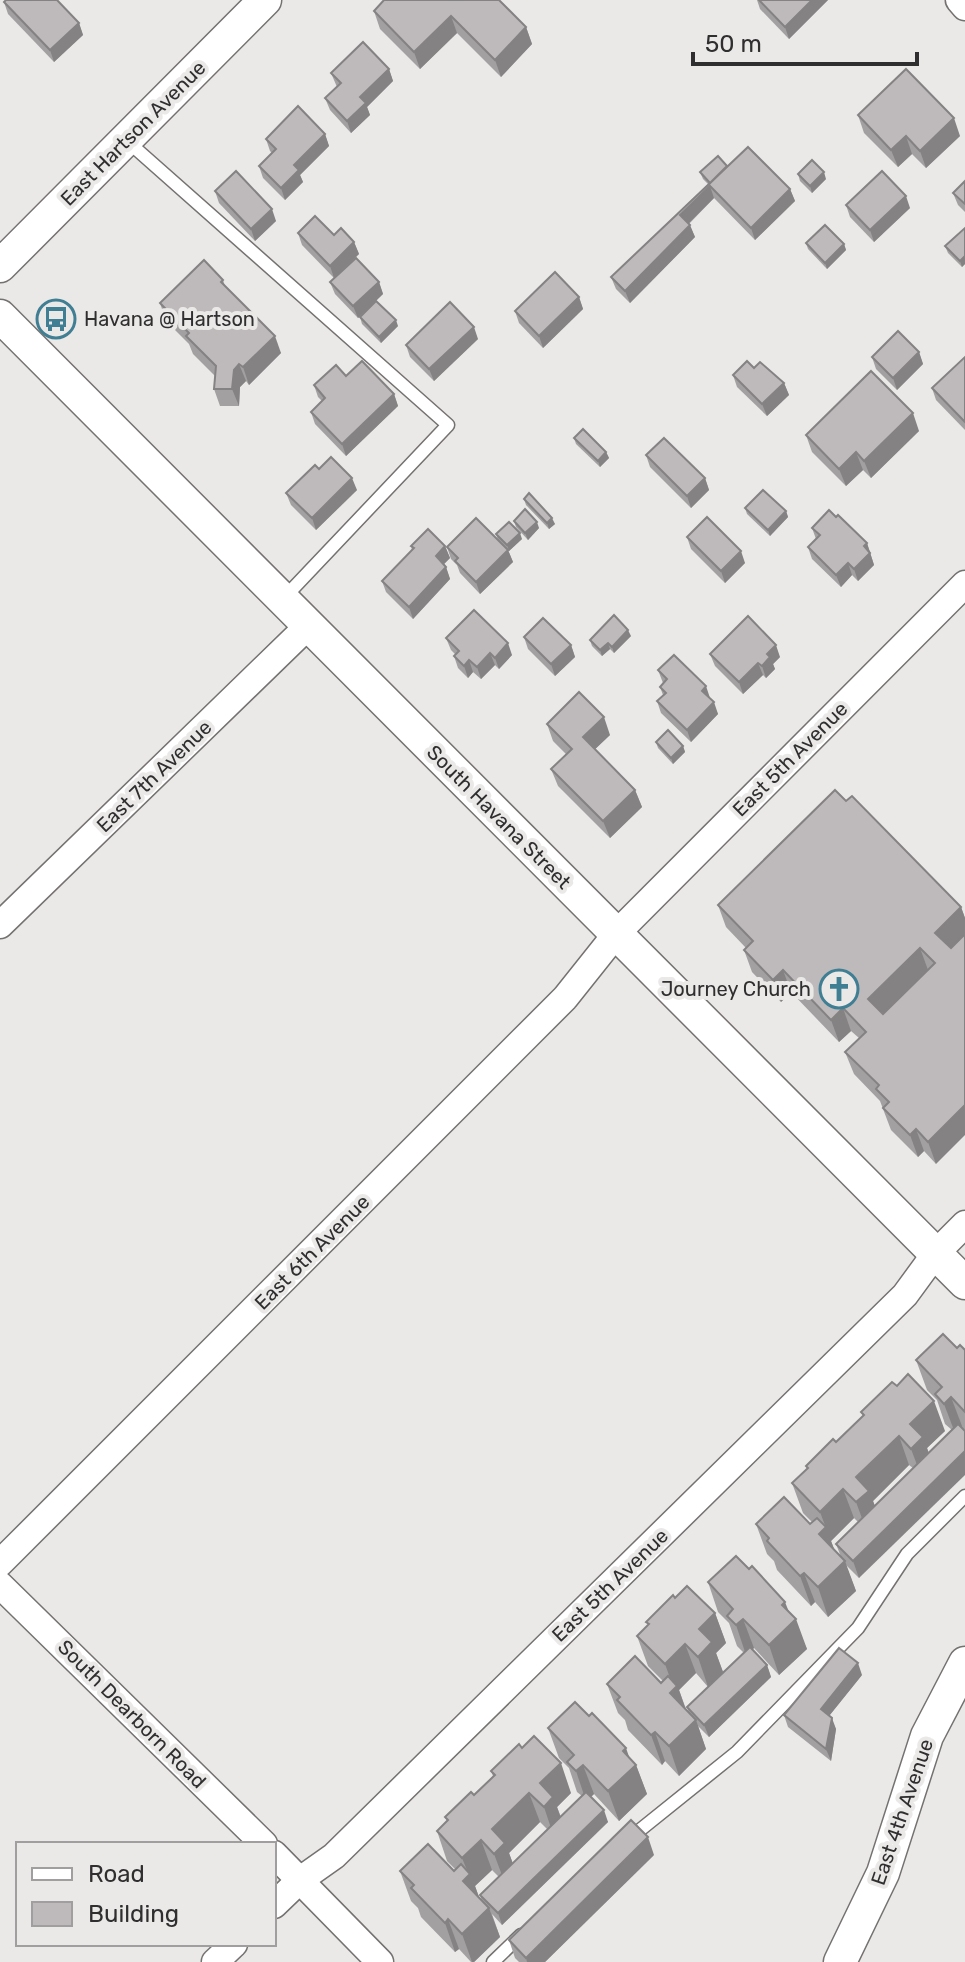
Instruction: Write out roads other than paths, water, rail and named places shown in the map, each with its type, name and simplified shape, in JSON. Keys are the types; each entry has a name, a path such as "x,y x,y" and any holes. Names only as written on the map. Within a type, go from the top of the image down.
{"street":[{"name":"East Hartson Avenue","path":"0,266 265,0"},
{"path":"959,0 965,7"},
{"name":"South Havana Street","path":"0,316 965,1283"},
{"name":"East 5th Avenue","path":"616,934 965,584"},
{"name":"East 7th Avenue","path":"0,925 308,626"},
{"name":"East 6th Avenue","path":"0,1563 565,998 616,934"},
{"path":"935,1254 965,1224"},
{"name":"East 5th Avenue","path":"276,1903 300,1880 334,1856 905,1295 935,1254"},
{"name":"South Dearborn Road","path":"0,1585 262,1842"},
{"name":"East 4th Avenue","path":"840,1962 883,1873 927,1736 965,1663"},
{"path":"276,1856 380,1962"},
{"path":"215,1962 232,1946"}],"lane":[{"path":"126,140 448,425 282,599"},
{"path":"618,1849 737,1752 858,1628 907,1554 965,1496"},
{"path":"493,1962 527,1929"}],"place":[{"name":"Havana @ Hartson","path":"56,319"},
{"name":"Journey Church","path":"839,989"}]}
